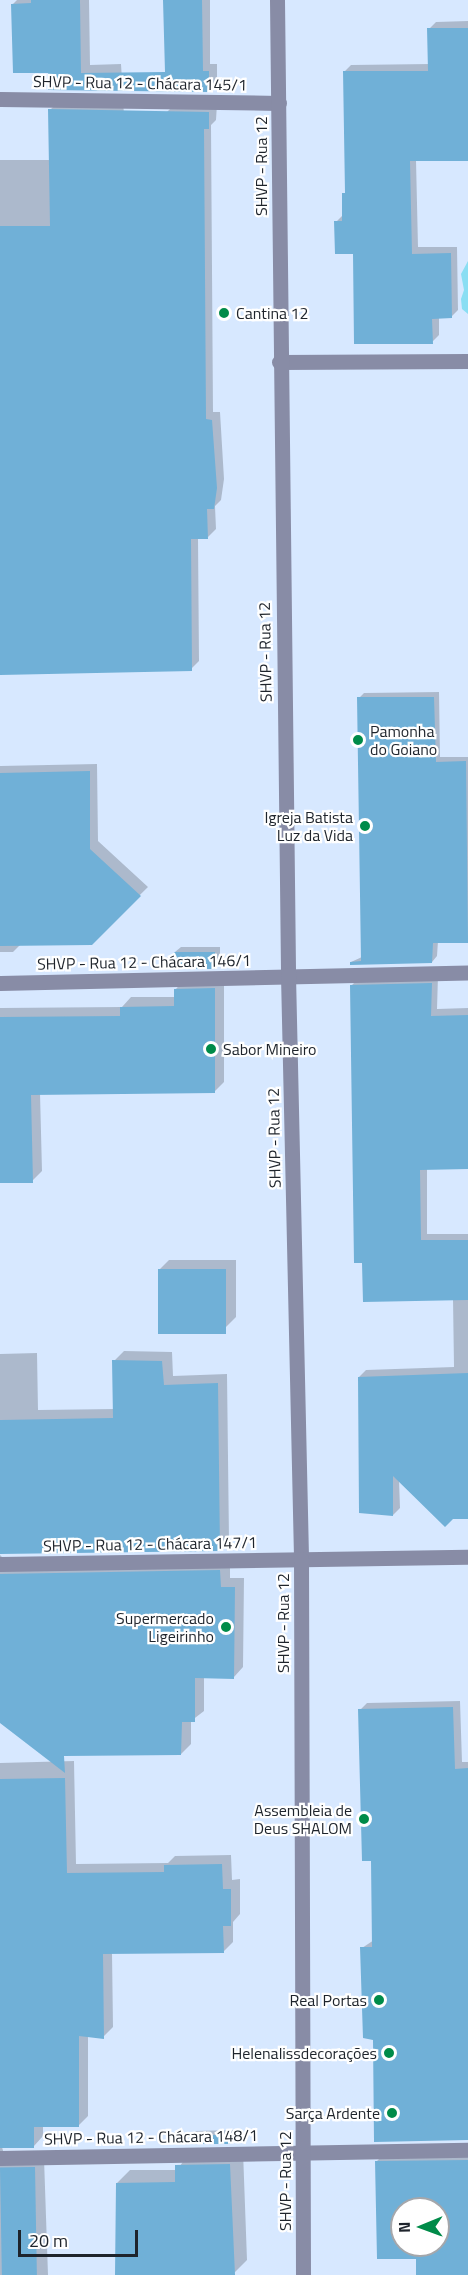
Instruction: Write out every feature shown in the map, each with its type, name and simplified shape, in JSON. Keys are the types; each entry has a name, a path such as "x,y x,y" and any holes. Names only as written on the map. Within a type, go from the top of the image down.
{"street":[{"name":"SHVP - Rua 12","path":"277,0 279,362 288,975 301,1559 303,2275"},
{"name":"SHVP - Rua 12 - Chácara 145/1","path":"0,99 279,103"},
{"path":"279,362 468,361"},
{"name":"SHVP - Rua 12 - Chácara 146/1","path":"0,983 192,981 288,975 468,972"},
{"name":"SHVP - Rua 12 - Chácara 147/1","path":"0,1564 468,1557"},
{"name":"SHVP - Rua 12 - Chácara 148/1","path":"0,2158 468,2150"}],"water":[{"path":"468,261 468,314 462,309 461,299 464,290 461,274"}],"building":[{"path":"31,0 80,0 81,73 165,72 163,0 202,0 203,71 209,71 209,92 48,90 48,73 13,73 11,4 31,3"},
{"path":"427,28 468,28 468,161 410,161 412,254 451,253 452,318 432,319 433,344 354,344 353,254 335,254 334,221 342,221 342,193 345,193 343,71 428,71"},
{"path":"48,109 209,112 209,129 204,129 206,419 212,420 217,488 214,509 207,509 208,539 191,539 192,671 0,675 0,226 50,226"},
{"path":"357,697 434,697 436,762 466,761 468,943 433,943 432,963 350,965 350,962 361,961"},
{"path":"90,771 90,849 141,896 92,945 0,946 0,773"},
{"path":"174,952 215,952 215,969 174,969"},
{"path":"432,983 431,1016 468,1015 468,1169 420,1170 421,1240 468,1240 468,1300 363,1302 362,1263 354,1263 350,985"},
{"path":"215,988 215,1093 31,1095 33,1183 0,1183 0,1017 120,1016 120,1007 174,1006 174,989"},
{"path":"158,1269 226,1269 226,1334 158,1334"},
{"path":"112,1360 162,1361 164,1385 218,1383 220,1551 0,1554 0,1420 113,1418"},
{"path":"468,1373 468,1519 453,1519 445,1527 393,1476 393,1516 359,1513 358,1377"},
{"path":"220,1570 221,1587 235,1587 234,1679 195,1678 195,1722 182,1722 181,1755 64,1756 65,1773 0,1723 0,1574"},
{"path":"453,1707 455,1769 468,1768 468,2140 374,2142 373,2040 363,2038 360,1947 372,1947 371,1861 362,1861 358,1709"},
{"path":"65,1778 67,1873 164,1872 164,1865 222,1864 223,1889 231,1889 231,1926 223,1926 224,1953 103,1954 104,2039 79,2036 79,2127 34,2127 34,2148 0,2148 0,1779"},
{"path":"189,2135 230,2135 230,2144 189,2144"},
{"path":"468,2160 468,2275 416,2275 416,2259 377,2259 375,2161"},
{"path":"230,2164 235,2275 115,2275 116,2183 175,2182 175,2165"},
{"path":"35,2167 37,2275 2,2275 0,2168"}],"place":[{"name":"Cantina 12","path":"224,313"},
{"name":"Pamonha do Goiano","path":"358,740"},
{"name":"Igreja Batista Luz da Vida","path":"365,826"},
{"name":"Sabor Mineiro","path":"211,1049"},
{"name":"Supermercado Ligeirinho","path":"226,1627"},
{"name":"Assembleia de Deus SHALOM","path":"364,1819"},
{"name":"Real Portas","path":"379,2000"},
{"name":"Helenalissdecorações","path":"389,2053"},
{"name":"Sarça Ardente","path":"392,2113"}]}
